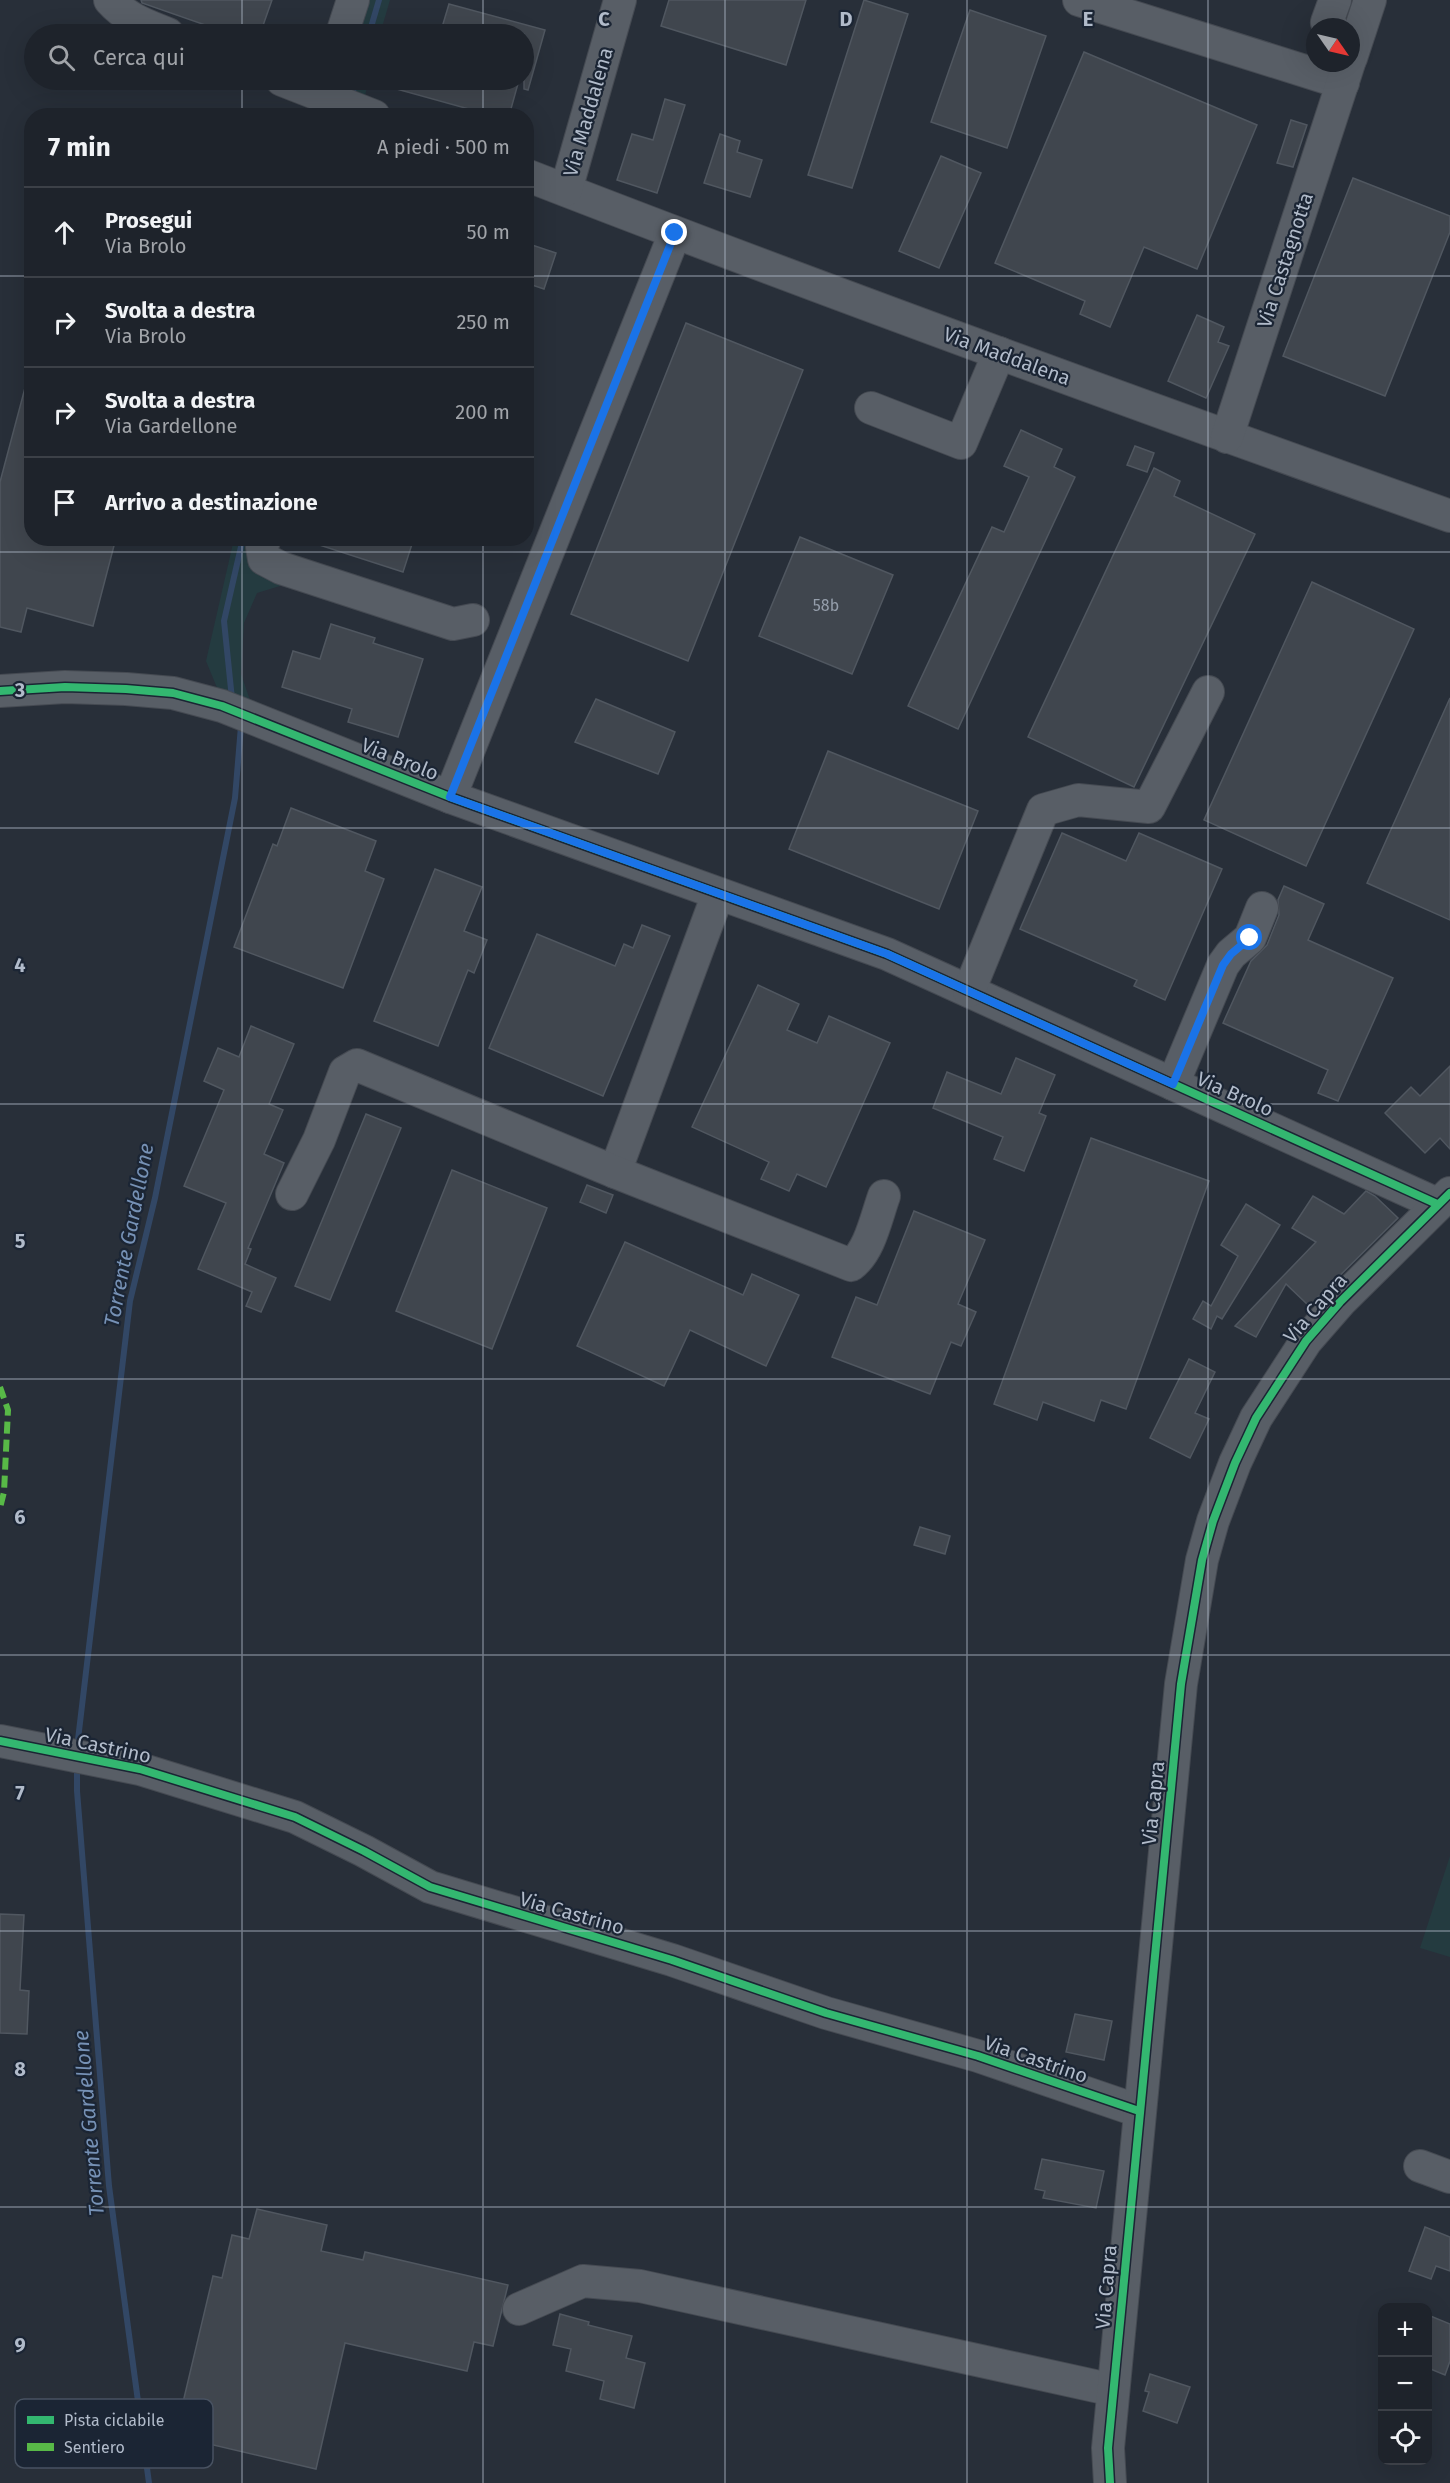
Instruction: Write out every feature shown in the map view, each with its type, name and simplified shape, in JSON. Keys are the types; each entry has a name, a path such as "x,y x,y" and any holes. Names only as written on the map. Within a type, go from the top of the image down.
{"street":[{"path":"110,0 120,11 142,24"},
{"path":"345,24 352,0"},
{"name":"Via Maddalena","path":"566,190 620,0"},
{"path":"1079,0 1215,29 1258,43 1306,48"},
{"name":"Via Castagnotta","path":"1328,18 1335,0"},
{"name":"Via Castagnotta","path":"1360,23 1370,0"},
{"name":"Via Castagnotta","path":"1227,437 1341,72"},
{"path":"330,90 361,108"},
{"name":"Via Maddalena","path":"534,178 675,233 1227,437 1450,516"},
{"path":"450,797 675,233"},
{"path":"871,408 961,443 989,349"},
{"path":"262,546 264,559 281,568 453,624 473,620 515,633"},
{"path":"342,568 460,605 473,620"},
{"name":"Via Brolo","path":"0,691 65,687 126,688 173,693 222,705 450,797 887,954 1440,1208"},
{"path":"969,991 1043,810 1078,800 1149,807 1208,693"},
{"path":"615,1172 718,894"},
{"name":"Via Brolo","path":"1173,1084 1223,965 1231,954 1250,938 1262,908"},
{"path":"292,1194 320,1140 345,1072 357,1065 615,1172 851,1265 859,1260 884,1196"},
{"name":"Via Capra","path":"1110,2483 1108,2448 1113,2390 1181,1684 1200,1571 1213,1521 1235,1463 1256,1418 1306,1341 1340,1302 1440,1208"},
{"name":"Via Castrino","path":"0,1741 140,1769 295,1817 430,1887 672,1960 826,2013 978,2056 1139,2111"},
{"path":"1419,2166 1450,2177"},
{"path":"519,2309 583,2281 640,2286 1113,2390"}],"green space":[{"path":"367,0 390,0 383,24 360,24"},
{"path":"340,90 366,90 364,99"},
{"path":"232,546 264,546 283,574 280,586 257,593 244,623 241,674 252,706 220,695 206,661"},
{"path":"1450,1856 1450,1957 1420,1948"}],"building":[{"path":"141,0 272,0 264,24 202,24 142,3"},
{"path":"669,0 806,0 786,65 661,26"},
{"path":"864,0 908,14 852,188 808,175"},
{"path":"449,4 523,24 443,24"},
{"path":"970,10 1046,36 1007,148 931,122"},
{"path":"534,27 545,30 534,69"},
{"path":"1084,52 1257,125 1197,269 1144,247 1110,327 1080,314 1085,301 995,263"},
{"path":"400,90 516,90 511,108 465,108"},
{"path":"665,99 685,105 657,193 617,180 632,134 653,140"},
{"path":"1291,120 1307,125 1293,167 1277,163"},
{"path":"720,134 740,141 737,152 762,160 750,197 704,183"},
{"path":"941,156 981,173 939,268 899,251"},
{"path":"1353,178 1450,216 1450,232 1385,396 1283,356"},
{"path":"534,246 556,253 544,289 534,286"},
{"path":"1197,315 1224,327 1218,342 1229,346 1206,398 1168,381"},
{"path":"686,323 803,370 688,661 571,614"},
{"path":"24,392 24,546 114,546 93,626 27,608 21,632 0,627 0,482"},
{"path":"1021,430 1062,449 1054,467 1075,477 958,729 908,706 992,527 1004,532 1029,477 1004,466"},
{"path":"1135,446 1154,453 1147,472 1127,465"},
{"path":"1154,468 1180,481 1174,496 1255,534 1134,787 1028,737"},
{"path":"800,537 893,575 852,674 759,636"},
{"path":"322,546 411,546 403,572"},
{"path":"1312,582 1414,629 1306,866 1204,820"},
{"path":"331,624 375,638 373,643 423,659 398,737 348,722 352,709 282,687 293,651 320,659"},
{"path":"1450,698 1450,920 1367,883"},
{"path":"596,699 675,732 658,774 575,742"},
{"path":"828,751 978,811 939,909 789,849"},
{"path":"291,808 376,841 365,871 384,879 343,988 234,947 273,844 277,846"},
{"path":"1062,833 1126,861 1139,833 1222,869 1165,1000 1134,986 1137,980 1020,929"},
{"path":"435,869 482,887 464,931 487,940 474,973 468,970 438,1046 374,1021"},
{"path":"1284,886 1324,904 1308,940 1393,978 1338,1101 1318,1093 1328,1070 1223,1023 1251,961 1267,945 1279,915 1278,900"},
{"path":"642,925 670,936 603,1096 489,1048 537,934 615,966 624,944 633,948"},
{"path":"758,985 799,1004 787,1030 817,1043 829,1016 890,1043 826,1187 797,1174 789,1191 761,1179 769,1162 692,1127"},
{"path":"251,1026 294,1044 269,1104 283,1110 264,1154 284,1163 248,1248 251,1249 245,1264 276,1278 261,1312 246,1306 252,1292 198,1269 226,1203 184,1186 224,1090 204,1081 218,1048 239,1057"},
{"path":"1016,1058 1055,1075 1039,1113 1046,1116 1024,1171 994,1159 1003,1137 933,1108 947,1072 1001,1094"},
{"path":"1450,1066 1450,1149 1440,1138 1425,1153 1385,1113 1411,1087 1420,1096"},
{"path":"366,1114 401,1128 330,1300 295,1286"},
{"path":"1091,1138 1209,1181 1126,1409 1101,1400 1094,1421 1043,1402 1037,1420 994,1404"},
{"path":"452,1170 547,1208 492,1349 396,1311"},
{"path":"587,1185 613,1195 606,1213 580,1202"},
{"path":"1366,1191 1375,1196 1398,1218 1309,1306 1286,1284 1256,1337 1235,1326 1316,1242 1292,1228 1313,1196 1344,1214"},
{"path":"1246,1204 1280,1225 1222,1319 1217,1316 1211,1329 1193,1319 1203,1301 1211,1306 1238,1256 1221,1245"},
{"path":"914,1211 985,1240 958,1304 976,1312 961,1346 951,1342 930,1394 832,1357 856,1297 877,1305"},
{"path":"625,1242 743,1295 752,1274 799,1295 766,1366 690,1330 664,1386 577,1346"},
{"path":"1189,1359 1215,1372 1195,1413 1209,1419 1190,1458 1150,1438"},
{"path":"920,1527 950,1536 945,1554 914,1545"},
{"path":"0,1914 24,1915 20,1990 29,1991 27,2034 0,2033"},
{"path":"1075,2014 1112,2021 1104,2060 1066,2052"},
{"path":"1042,2159 1104,2171 1096,2208 1043,2198 1045,2191 1035,2189"},
{"path":"257,2209 327,2225 321,2251 363,2260 365,2252 508,2285 493,2346 474,2342 467,2371 345,2343 316,2469 213,2445 213,2399 184,2399 213,2276 222,2278 232,2235 249,2239"},
{"path":"1425,2227 1450,2237 1450,2271 1436,2266 1431,2279 1409,2271"},
{"path":"560,2314 589,2322 588,2325 632,2336 626,2358 645,2363 634,2408 600,2399 604,2381 566,2371 571,2349 553,2345"},
{"path":"1432,2317 1450,2324 1450,2361 1445,2375 1432,2370"},
{"path":"1150,2374 1190,2387 1177,2423 1143,2411 1149,2392 1145,2391"}],"waterway":[{"name":"Torrente Gardellone","path":"372,24 379,0"},
{"name":"Torrente Gardellone","path":"352,95 353,90"},
{"name":"Torrente Gardellone","path":"232,699 224,621 241,546"},
{"name":"Torrente Gardellone","path":"77,1748 130,1301 155,1198 235,798 241,726"},
{"name":"Torrente Gardellone","path":"77,1765 77,1791 109,2186 138,2399"},
{"name":"Torrente Gardellone","path":"147,2468 149,2483"}],"marked path":[{"path":"0,1387 8,1410 4,1492 0,1508"}],"cycle path":[{"path":"0,691 65,687 126,689 173,693 222,706 450,797 887,954 1437,1204"},
{"path":"1110,2483 1108,2448 1181,1684 1202,1560 1213,1521 1235,1463 1256,1418 1306,1341 1340,1302 1450,1193"},
{"path":"0,1741 140,1769 295,1817 430,1887 672,1960 826,2013 978,2056 1139,2111"}],"route":[{"path":"675,233 450,797 887,954 1173,1084 1223,965 1231,954 1250,938"}]}
